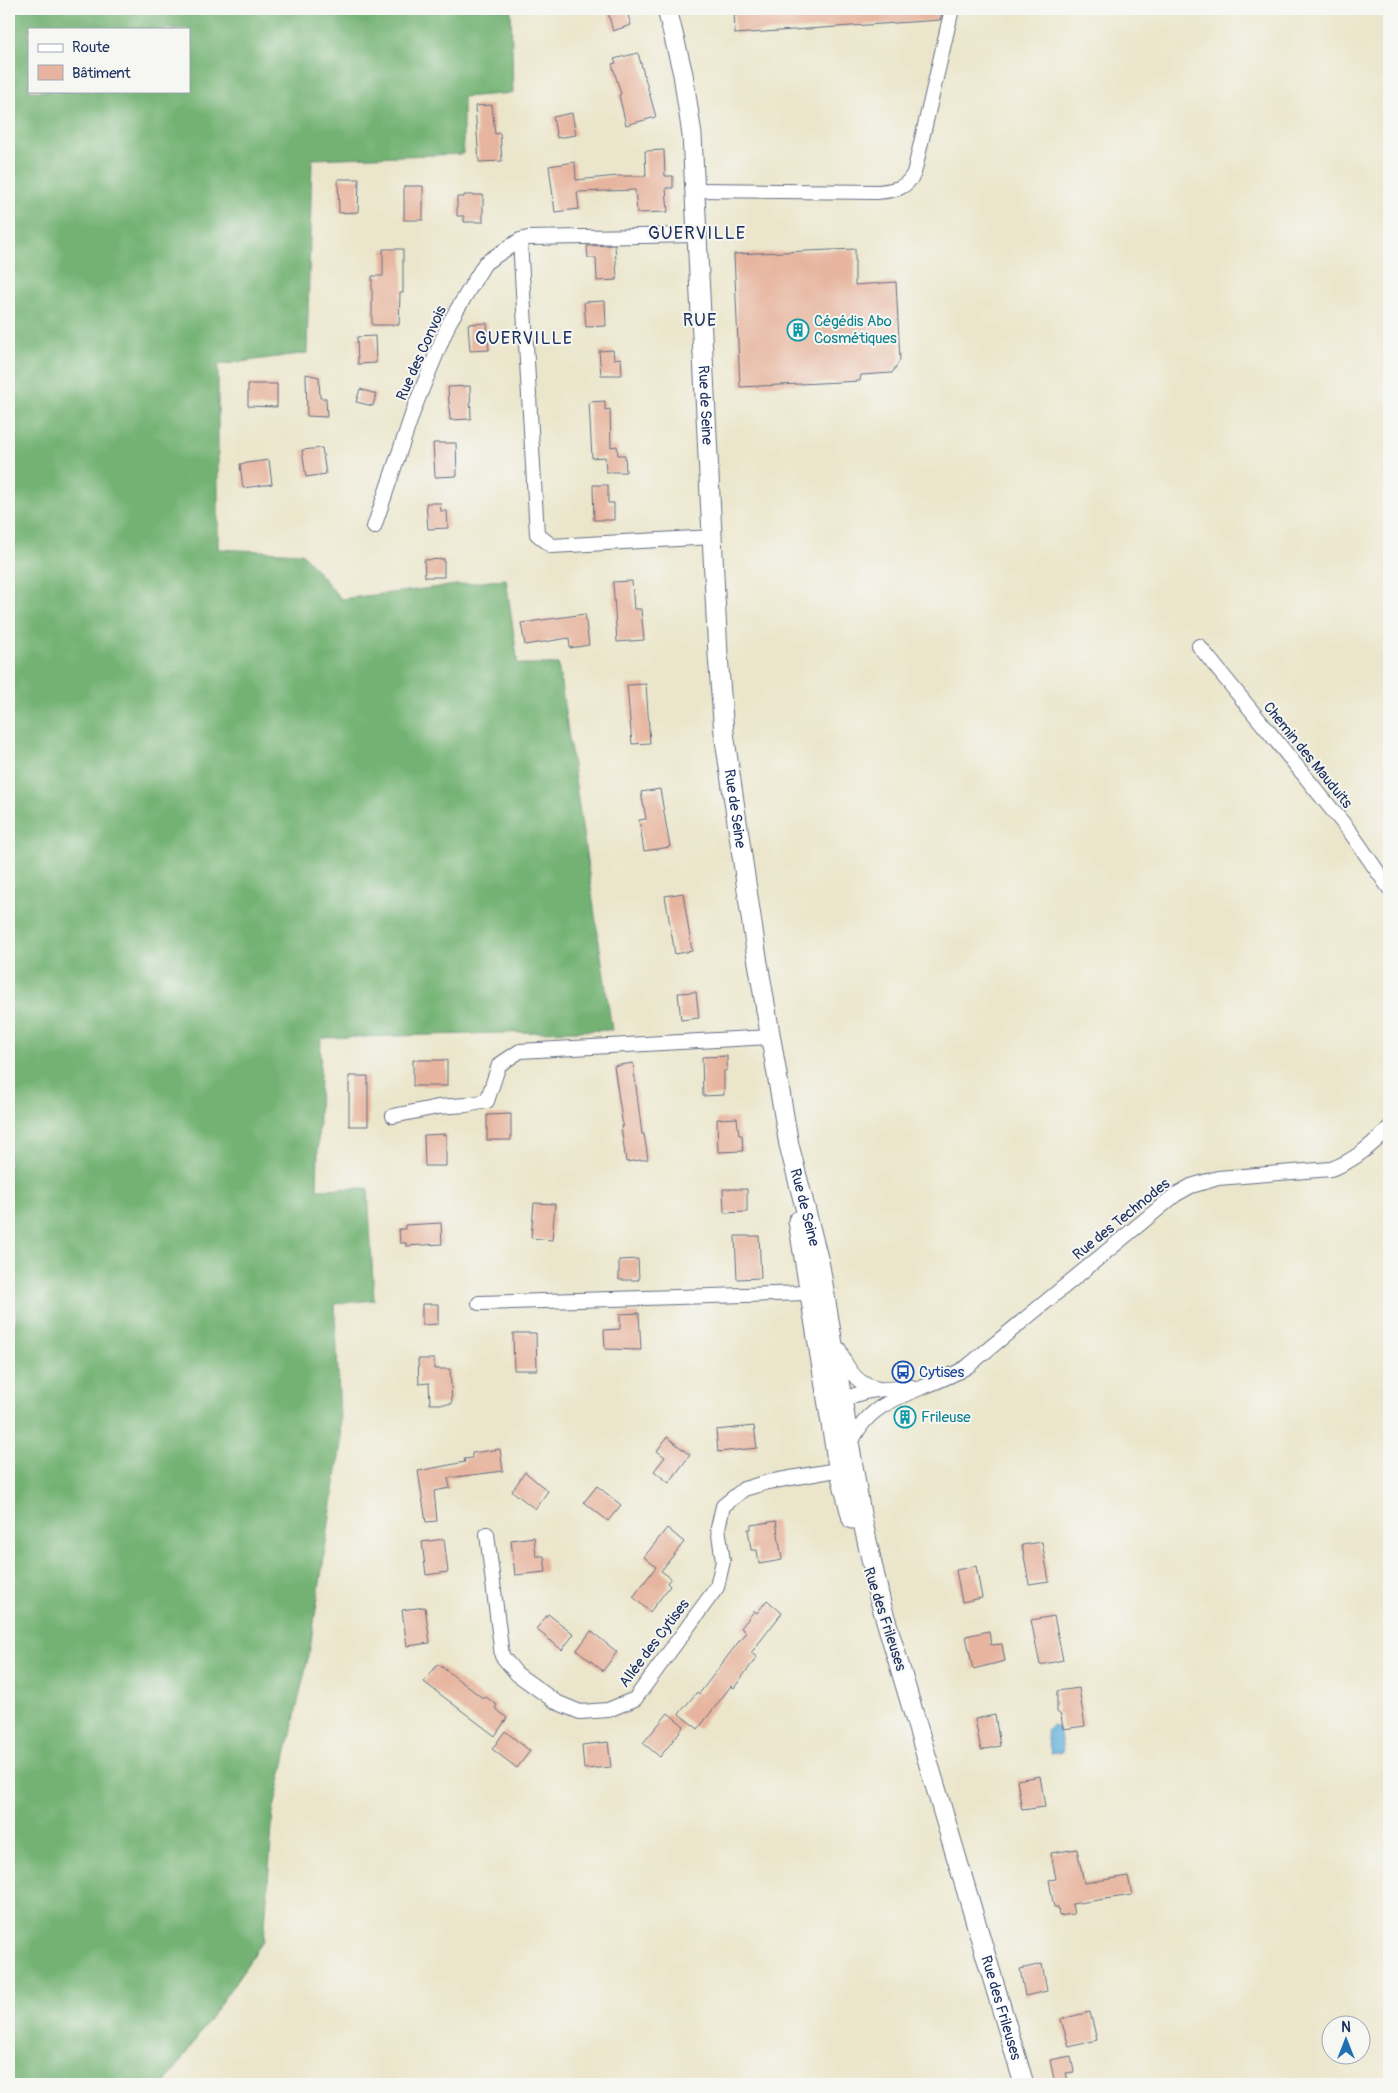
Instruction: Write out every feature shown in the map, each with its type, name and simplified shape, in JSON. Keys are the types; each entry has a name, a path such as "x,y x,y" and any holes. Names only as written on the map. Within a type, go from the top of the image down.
{"street":[{"name":"Rue de Seine","path":"667,9 683,74 692,135 718,655 724,732 789,1145 814,1239 830,1324 836,1406 850,1448 846,1469"},
{"path":"695,190 878,192 902,189 910,182 914,173 952,9"},
{"name":"Rue des Convois","path":"374,527 415,406 449,323 485,262 520,240 547,236 697,235"},
{"path":"520,240 537,534 552,546 713,537"},
{"name":"Chemin des Mauduits","path":"1198,646 1350,834 1389,888"},
{"path":"393,1116 438,1106 466,1105 487,1101 499,1065 520,1050 771,1037"},
{"name":"Rue des Technodes","path":"850,1448 861,1423 879,1408 925,1386 955,1375 981,1356 1174,1195 1198,1184 1218,1178 1330,1169 1342,1165 1356,1156 1389,1128"},
{"name":"Rue des Frileuses","path":"789,1145 809,1293 836,1406 846,1469 850,1515 880,1599 1024,2084"},
{"path":"479,1303 809,1293"},
{"path":"830,1324 844,1361 853,1375 868,1386 888,1390"},
{"name":"Rue des Technodes","path":"836,1406 866,1392 925,1386"},
{"path":"836,1406 859,1412 879,1408"},
{"name":"Allée des Cytises","path":"487,1534 502,1656 517,1674 556,1702 580,1712 608,1710 635,1699 717,1587 723,1561 718,1528 723,1506 744,1489 768,1482 846,1469"}],"green space":[{"path":"9,9 511,9 513,93 463,97 463,154 312,159 307,353 218,365 218,549 302,553 341,599 506,579 518,664 558,664 612,1030 321,1038 317,1189 368,1188 374,1300 335,1304 341,1444 310,1649 273,1813 264,1940 165,2084 9,2084 9,1390 16,1311 9,1291"}],"water":[{"path":"1052,1725 1059,1728 1063,1752 1051,1754 1046,1730"}],"building":[{"path":"607,9 626,9 631,25 613,31"},
{"path":"734,9 943,10 940,20 735,34"},
{"path":"638,53 656,117 626,125 619,95 621,94 612,64 616,63 614,59"},
{"path":"492,105 495,134 500,133 502,161 479,162 475,106"},
{"path":"572,113 576,135 557,138 553,117"},
{"path":"664,150 665,176 673,176 673,188 666,188 668,212 637,213 635,190 577,192 579,209 555,212 549,166 575,162 576,180 618,176 646,176 645,151"},
{"path":"338,179 359,179 358,212 339,213"},
{"path":"404,186 423,186 423,220 404,220"},
{"path":"464,195 483,195 483,222 464,222 464,216 457,216 457,197 464,197"},
{"path":"615,245 617,280 597,281 596,258 588,258 587,246"},
{"path":"383,249 403,249 403,293 400,293 399,325 372,325 372,276 383,276"},
{"name":"Cégédis Abo Cosmétiques","path":"855,249 855,285 896,282 900,360 892,373 861,375 860,381 740,387 734,254"},
{"path":"605,301 606,326 586,327 584,302"},
{"path":"487,323 489,350 470,351 468,324"},
{"path":"375,336 376,363 358,364 357,337"},
{"path":"613,350 614,359 621,358 622,375 601,375 599,351"},
{"path":"306,374 319,377 320,398 326,398 327,417 307,416"},
{"path":"248,384 277,384 277,407 248,406"},
{"path":"470,386 471,419 450,420 448,387"},
{"path":"360,389 376,394 373,406 356,402"},
{"path":"605,401 605,410 610,409 611,447 617,446 618,455 625,455 626,472 606,472 605,457 592,458 589,402"},
{"path":"433,443 456,443 457,476 435,477"},
{"path":"322,448 326,474 306,477 302,450"},
{"path":"269,460 272,484 243,488 240,464"},
{"path":"593,485 608,485 608,503 614,503 614,520 594,520"},
{"path":"426,503 440,503 441,511 447,511 448,528 428,529"},
{"path":"444,559 444,577 425,577 424,560"},
{"path":"632,581 634,609 641,609 644,640 617,642 613,582"},
{"path":"585,614 589,645 570,648 569,638 525,645 521,623"},
{"path":"646,684 650,743 632,744 627,685"},
{"path":"660,789 670,847 644,851 639,820 646,819 641,792"},
{"path":"683,893 692,951 675,954 665,896"},
{"path":"696,992 699,1018 681,1020 678,993"},
{"path":"727,1056 727,1070 724,1071 724,1095 703,1096 702,1057"},
{"path":"413,1060 447,1060 447,1086 413,1086"},
{"path":"633,1063 642,1134 644,1134 648,1159 626,1162 614,1066"},
{"path":"349,1076 368,1076 368,1126 349,1126"},
{"path":"511,1114 511,1140 487,1140 487,1115"},
{"path":"737,1118 739,1135 742,1135 743,1151 718,1152 717,1119"},
{"path":"446,1134 446,1166 425,1166 424,1135"},
{"path":"723,1189 747,1189 747,1212 724,1213"},
{"path":"534,1203 555,1204 552,1240 531,1238"},
{"path":"441,1223 442,1244 406,1246 406,1243 400,1243 399,1229 405,1229 405,1225"},
{"path":"735,1236 759,1236 761,1278 737,1279"},
{"path":"638,1259 639,1280 619,1280 619,1260"},
{"path":"422,1304 438,1304 438,1324 422,1325"},
{"path":"639,1313 641,1350 605,1349 604,1330 620,1329 620,1314"},
{"path":"513,1333 536,1333 537,1370 514,1370"},
{"path":"418,1359 434,1359 434,1369 450,1369 452,1404 430,1404 429,1383 419,1384"},
{"path":"754,1426 757,1448 718,1452 716,1430"},
{"path":"667,1437 690,1455 669,1483 654,1471 665,1457 657,1451"},
{"path":"500,1449 503,1471 448,1478 450,1488 434,1491 437,1521 426,1522 418,1471 465,1462 464,1459 472,1458 472,1453"},
{"path":"525,1472 548,1491 535,1509 512,1491"},
{"path":"597,1486 621,1505 608,1521 584,1502"},
{"path":"776,1521 782,1560 759,1564 757,1550 751,1550 748,1529 751,1529 751,1525"},
{"path":"667,1528 684,1542 661,1571 671,1578 667,1583 670,1586 650,1612 633,1597 656,1567 644,1557"},
{"path":"534,1537 536,1556 544,1556 546,1572 515,1575 511,1540"},
{"path":"444,1539 448,1572 426,1575 422,1542"},
{"path":"1042,1542 1049,1581 1029,1584 1022,1545"},
{"path":"976,1566 982,1598 962,1602 956,1570"},
{"path":"767,1600 782,1613 751,1653 757,1657 734,1688 731,1686 698,1729 679,1714 697,1692 699,1694 746,1632 741,1628 754,1611 757,1613"},
{"path":"425,1607 430,1643 407,1646 402,1610"},
{"path":"548,1614 574,1634 562,1650 536,1629"},
{"path":"1054,1616 1063,1660 1040,1665 1031,1620"},
{"path":"591,1631 617,1652 603,1671 577,1650"},
{"path":"989,1631 991,1645 1002,1644 1005,1661 973,1669 966,1636"},
{"path":"438,1664 484,1699 486,1697 497,1705 495,1708 507,1718 495,1736 424,1682"},
{"path":"1079,1688 1085,1726 1063,1729 1061,1715 1057,1712 1057,1691"},
{"path":"668,1713 684,1726 660,1757 643,1743"},
{"path":"995,1715 1000,1746 981,1750 975,1719"},
{"path":"505,1731 530,1751 517,1768 492,1749"},
{"path":"608,1742 611,1767 584,1769 582,1745"},
{"path":"1040,1776 1045,1807 1022,1810 1017,1780"},
{"path":"1077,1849 1084,1883 1128,1876 1132,1895 1072,1904 1074,1914 1059,1916 1058,1907 1054,1907 1049,1880 1056,1879 1051,1853"},
{"path":"1042,1964 1047,1991 1025,1996 1020,1969"},
{"path":"1090,2012 1097,2040 1069,2047 1061,2019"},
{"path":"1071,2056 1074,2072 1066,2073 1069,2084 1055,2084 1050,2060"}],"place":[{"name":"Cégédis Abo Cosmétiques","path":"798,330"},
{"name":"Cytises","path":"903,1372"},
{"name":"Frileuse","path":"905,1417"}],"district":[{"name":"GUERVILLE","path":"697,233"},
{"name":"RUE","path":"700,320"},
{"name":"GUERVILLE","path":"524,338"}]}
